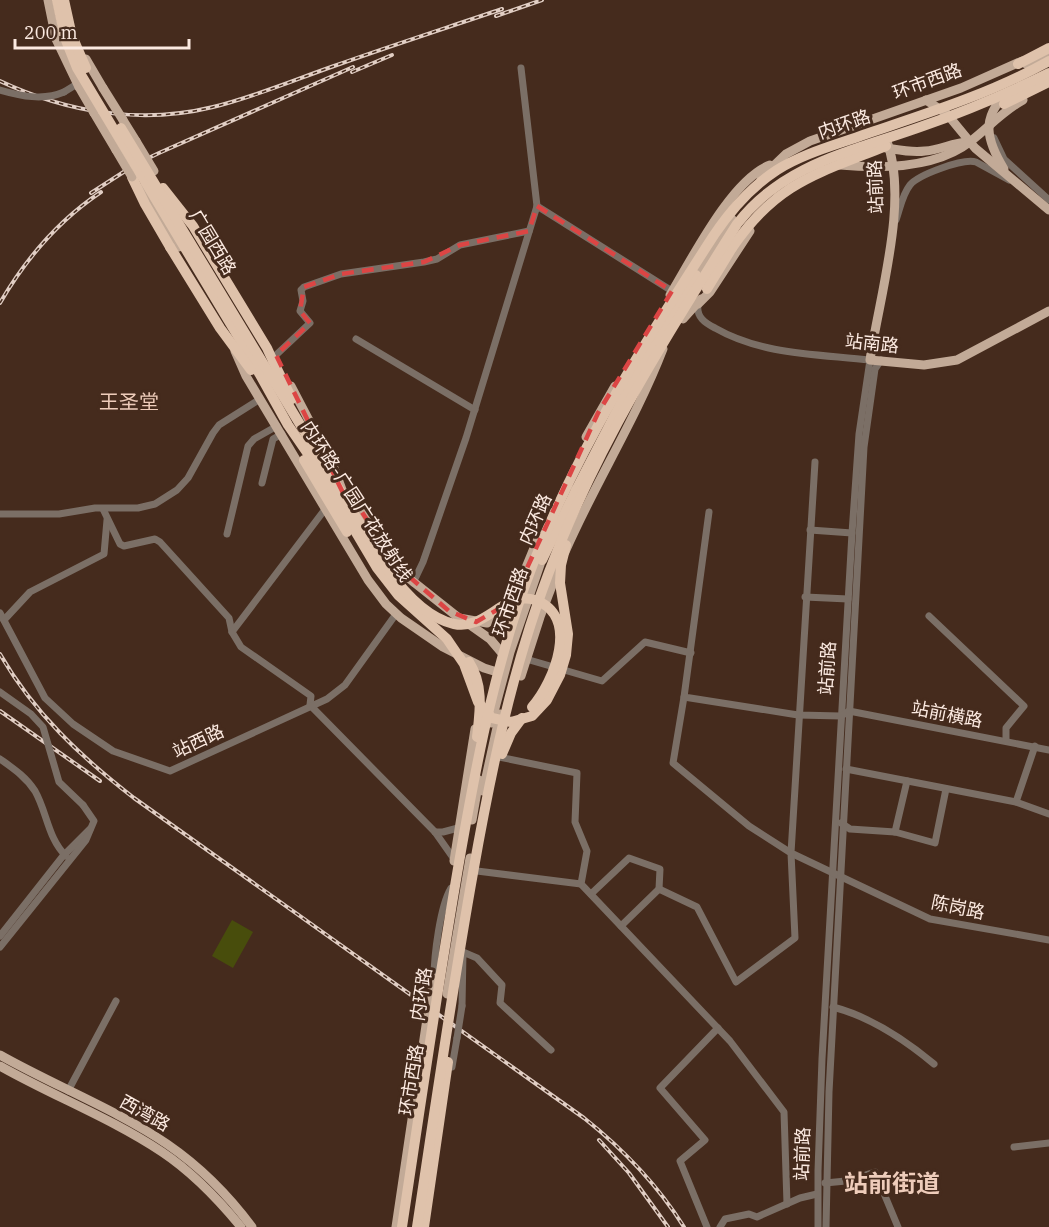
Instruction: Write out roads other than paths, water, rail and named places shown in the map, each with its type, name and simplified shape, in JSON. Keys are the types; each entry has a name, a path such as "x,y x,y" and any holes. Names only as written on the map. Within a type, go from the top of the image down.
{"highway":[{"name":"内环路-广园广花放射线","path":"51,2 78,68 245,348 266,398 282,428 319,470 384,577 405,602 442,632 455,649 464,664 474,694 483,710 492,718 511,722 532,716 554,690 564,666 568,634 560,573 567,543 602,465 679,322"},
{"name":"内环路-广园广花放射线","path":"67,2 72,36 87,70 388,570 420,605 442,620 461,625 482,620 517,599 538,602 552,612 559,626 556,665"},
{"path":"1018,64 1049,48"},
{"name":"内环路","path":"404,1227 454,892 486,725 516,660 533,563 591,438 704,250 741,200 766,178 792,161 823,148 971,97 1049,62"},
{"name":"内环路","path":"423,1227 465,919 488,794 515,678 556,554 615,426 641,379 679,322 737,224 772,188 798,171 822,161 957,114 1049,75"},
{"path":"1004,104 1049,84"},
{"path":"707,289 732,248 760,212 795,184 957,114"},
{"path":"132,177 170,248 266,398"},
{"path":"163,188 181,209 206,247 267,348 324,464"},
{"path":"516,660 536,573 609,425 659,348 696,275"},
{"path":"282,428 376,578 408,613 462,653 477,676 480,713 454,892"},
{"name":"内环路","path":"488,794 511,733 544,691 556,665"},
{"path":"423,1227 448,1062"}],"main road":[{"name":"广园西路","path":"51,2 60,50 78,86 132,177 150,200 326,487 316,492"},
{"name":"广园西路","path":"67,2 81,48 103,88 344,495"},
{"name":"环市西路","path":"516,660 532,584 561,514 612,410 642,359 758,180 775,163 801,145 961,88 1018,64 1049,43"},
{"path":"1018,64 1032,62 1049,54"},
{"name":"环市西路","path":"412,1227 445,1029 454,892 491,736 544,576 563,529 597,473 659,348 679,322 736,234 770,195 780,187 812,170 829,165 875,166 946,157 969,142 989,124 999,101 1022,80 1049,66"},
{"path":"1004,104 1049,75"},
{"path":"961,88 958,91 959,97 965,101 971,101 1022,80"},
{"path":"1008,176 989,141 989,124 1022,80"},
{"path":"989,124 1010,107 1049,84"},
{"path":"926,100 947,114 969,142 1049,210"},
{"name":"站前路","path":"870,360 894,203 893,164 877,117"},
{"path":"848,127 854,145"},
{"path":"831,149 848,127"},
{"path":"816,154 833,132"},
{"path":"459,618 487,623 499,616 516,592 550,509 598,412 726,205 758,180 831,149 854,145 925,151 952,143 969,142"},
{"path":"758,180 770,195"},
{"path":"679,322 710,292 780,187"},
{"path":"163,188 180,203 197,224 276,355 334,468 344,495 358,506 398,567 413,583 516,660"},
{"path":"698,304 707,289"},
{"name":"站南路","path":"870,360 924,365 957,360 1049,311"},
{"path":"226,325 237,358 266,398"},
{"path":"263,357 286,375"},
{"path":"282,428 316,492 368,580 396,614 443,647 473,673 480,685 471,758 459,825 454,892 434,978 445,1029 448,1062"},
{"path":"423,1227 445,1029 449,1011 448,991 463,952 516,660 549,590 597,473"},
{"path":"550,509 561,514"},
{"path":"563,529 573,534"},
{"path":"443,647 484,668 497,672 516,660"},
{"path":"471,758 491,736"},
{"name":"环市西路","path":"448,991 491,736"},
{"path":"471,758 479,781"},
{"path":"437,966 449,942"},
{"path":"396,1227 429,1039 445,1029"},
{"name":"西湾路","path":"0,1056 168,1144 216,1185 252,1227"},
{"name":"西湾路","path":"0,1066 163,1153 206,1188 242,1227"},
{"name":"环市西路","path":"404,1227 417,1116"}],"street":[{"path":"413,583 447,495 475,410 537,206 521,68"},
{"path":"0,90 33,97 54,97 78,86"},
{"path":"989,124 1004,159 1049,200"},
{"path":"891,234 904,195 914,180 960,162 970,160 976,162 1022,188"},
{"path":"537,206 672,291"},
{"path":"276,355 310,323 300,311 303,301 301,290 304,287 341,274 424,262 460,245 529,231"},
{"name":"站南路","path":"698,304 698,314 706,323 748,344 767,349 870,360"},
{"path":"356,339 475,410"},
{"name":"站前路","path":"818,1227 848,599 859,434 870,360"},
{"name":"站前路","path":"839,822 846,769 864,447 875,369 882,360"},
{"path":"0,514 59,514 95,508 138,508 155,504 166,499 188,478 219,425 266,398"},
{"path":"262,483 273,439 282,428"},
{"path":"227,534 248,446 254,439 282,428"},
{"path":"659,889 697,907 736,982 795,938 791,853 815,462"},
{"path":"232,632 326,508"},
{"path":"103,509 120,544 124,546 155,539 160,542 229,618 232,632 241,647 311,696 310,705 435,832 455,859"},
{"path":"709,512 684,697 798,715 841,716 849,711"},
{"path":"2,616 30,592 104,554 107,520"},
{"path":"810,530 852,533"},
{"path":"805,597 848,599"},
{"name":"站西路","path":"2,616 45,698 71,722 114,751 170,771 327,699 345,686 396,614"},
{"path":"929,616 1024,706 1006,728 1006,741"},
{"path":"516,660 602,681 645,642 691,653"},
{"path":"0,693 31,714 43,727 59,783 83,805 93,817 94,824 0,936"},
{"name":"陈岗路","path":"684,697 673,764 749,826 791,853 930,919 1049,940"},
{"name":"站前横路","path":"849,711 1049,750"},
{"path":"1016,802 1035,747"},
{"path":"499,757 578,773 575,822 587,851 581,884"},
{"path":"0,759 24,776 35,792 56,844 67,856"},
{"path":"846,769 1016,802 1049,814"},
{"path":"895,832 907,781"},
{"path":"839,822 850,829 895,832 935,843 946,789"},
{"path":"435,832 443,832 459,825 471,825"},
{"path":"0,947 67,856"},
{"path":"591,894 629,858 660,869 659,889 621,926"},
{"path":"477,871 581,884 718,1029 784,1112 788,1204"},
{"name":"站前路","path":"826,1227 825,1183 836,875"},
{"path":"434,978 434,962 444,907 454,892"},
{"path":"445,1029 462,1006 463,952 477,958 502,985 500,1003 551,1050"},
{"path":"68,1091 116,1001"},
{"path":"833,1007 853,1012 903,1039 934,1064"},
{"path":"707,1227 680,1161 705,1140 660,1088 718,1029"},
{"path":"1014,1147 1049,1143"},
{"path":"825,1183 846,1181 875,1172 898,1227"},
{"path":"720,1227 725,1219 749,1214 757,1217 800,1198 818,1194"}],"railway":[{"path":"496,16 542,0"},
{"path":"0,81 25,92 77,108 131,115 186,112 244,98 502,9"},
{"path":"352,72 392,55"},
{"path":"91,193 136,164 353,67"},
{"path":"0,303 20,271 44,242 71,215 101,192"},
{"path":"0,654 43,715 77,750 114,782 584,1118 638,1168 674,1211 684,1227"},
{"path":"0,711 100,781"},
{"path":"599,1140 629,1173 668,1227"}],"district":[{"name":"王圣堂","path":"129,401"},
{"name":"站前街道","path":"892,1183"}]}
